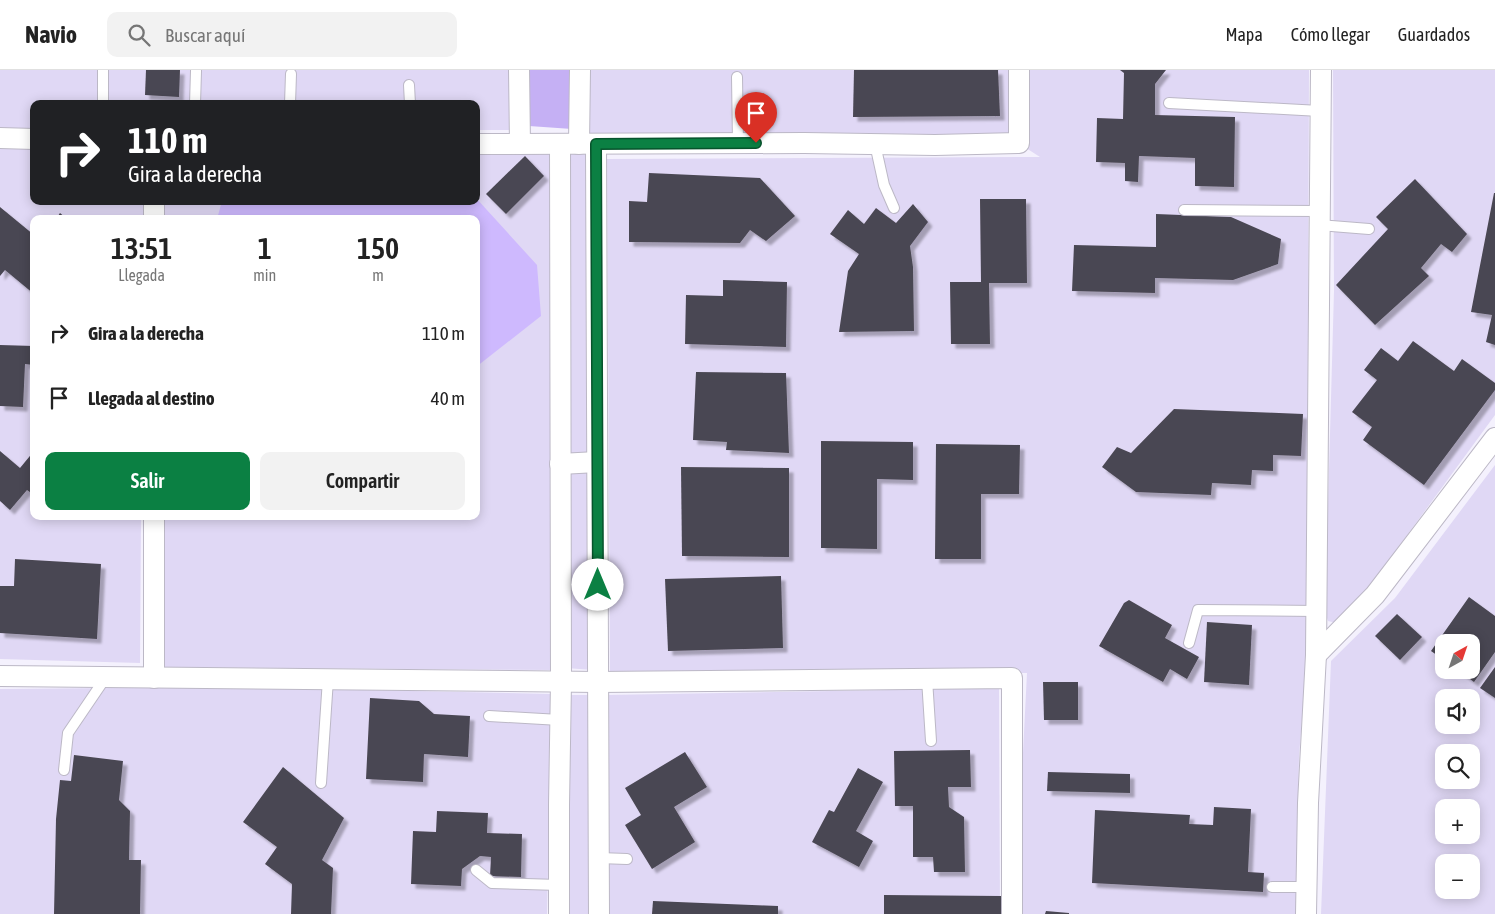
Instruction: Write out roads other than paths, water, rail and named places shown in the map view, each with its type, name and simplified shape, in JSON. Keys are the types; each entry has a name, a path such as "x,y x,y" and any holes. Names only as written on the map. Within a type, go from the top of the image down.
{"street":[{"path":"519,70 520,144"},
{"path":"559,914 560,464 578,144 580,70"},
{"path":"480,144 875,144 934,146 1018,143 1019,70"},
{"path":"1306,914 1308,803 1316,655 1321,70"},
{"path":"0,138 30,139"},
{"path":"578,144 597,462 599,914"},
{"path":"1316,655 1375,595 1495,438"},
{"path":"560,464 597,462"},
{"path":"154,520 154,678"},
{"path":"0,676 561,682 1012,678 1012,914"}],"lane":[{"path":"103,100 104,70"},
{"path":"195,100 196,71"},
{"path":"290,100 291,74"},
{"path":"737,76 738,144"},
{"path":"409,85 410,100"},
{"path":"1169,104 1320,111"},
{"path":"875,144 884,185 894,208"},
{"path":"1184,210 1319,218 1369,229"},
{"path":"1188,643 1198,610 1316,611"},
{"path":"64,770 68,733 106,677"},
{"path":"321,783 328,679"},
{"path":"927,679 931,741"},
{"path":"489,716 560,720"},
{"path":"599,858 627,859"},
{"path":"476,870 492,884 559,885"},
{"path":"1272,887 1307,887"}]}
